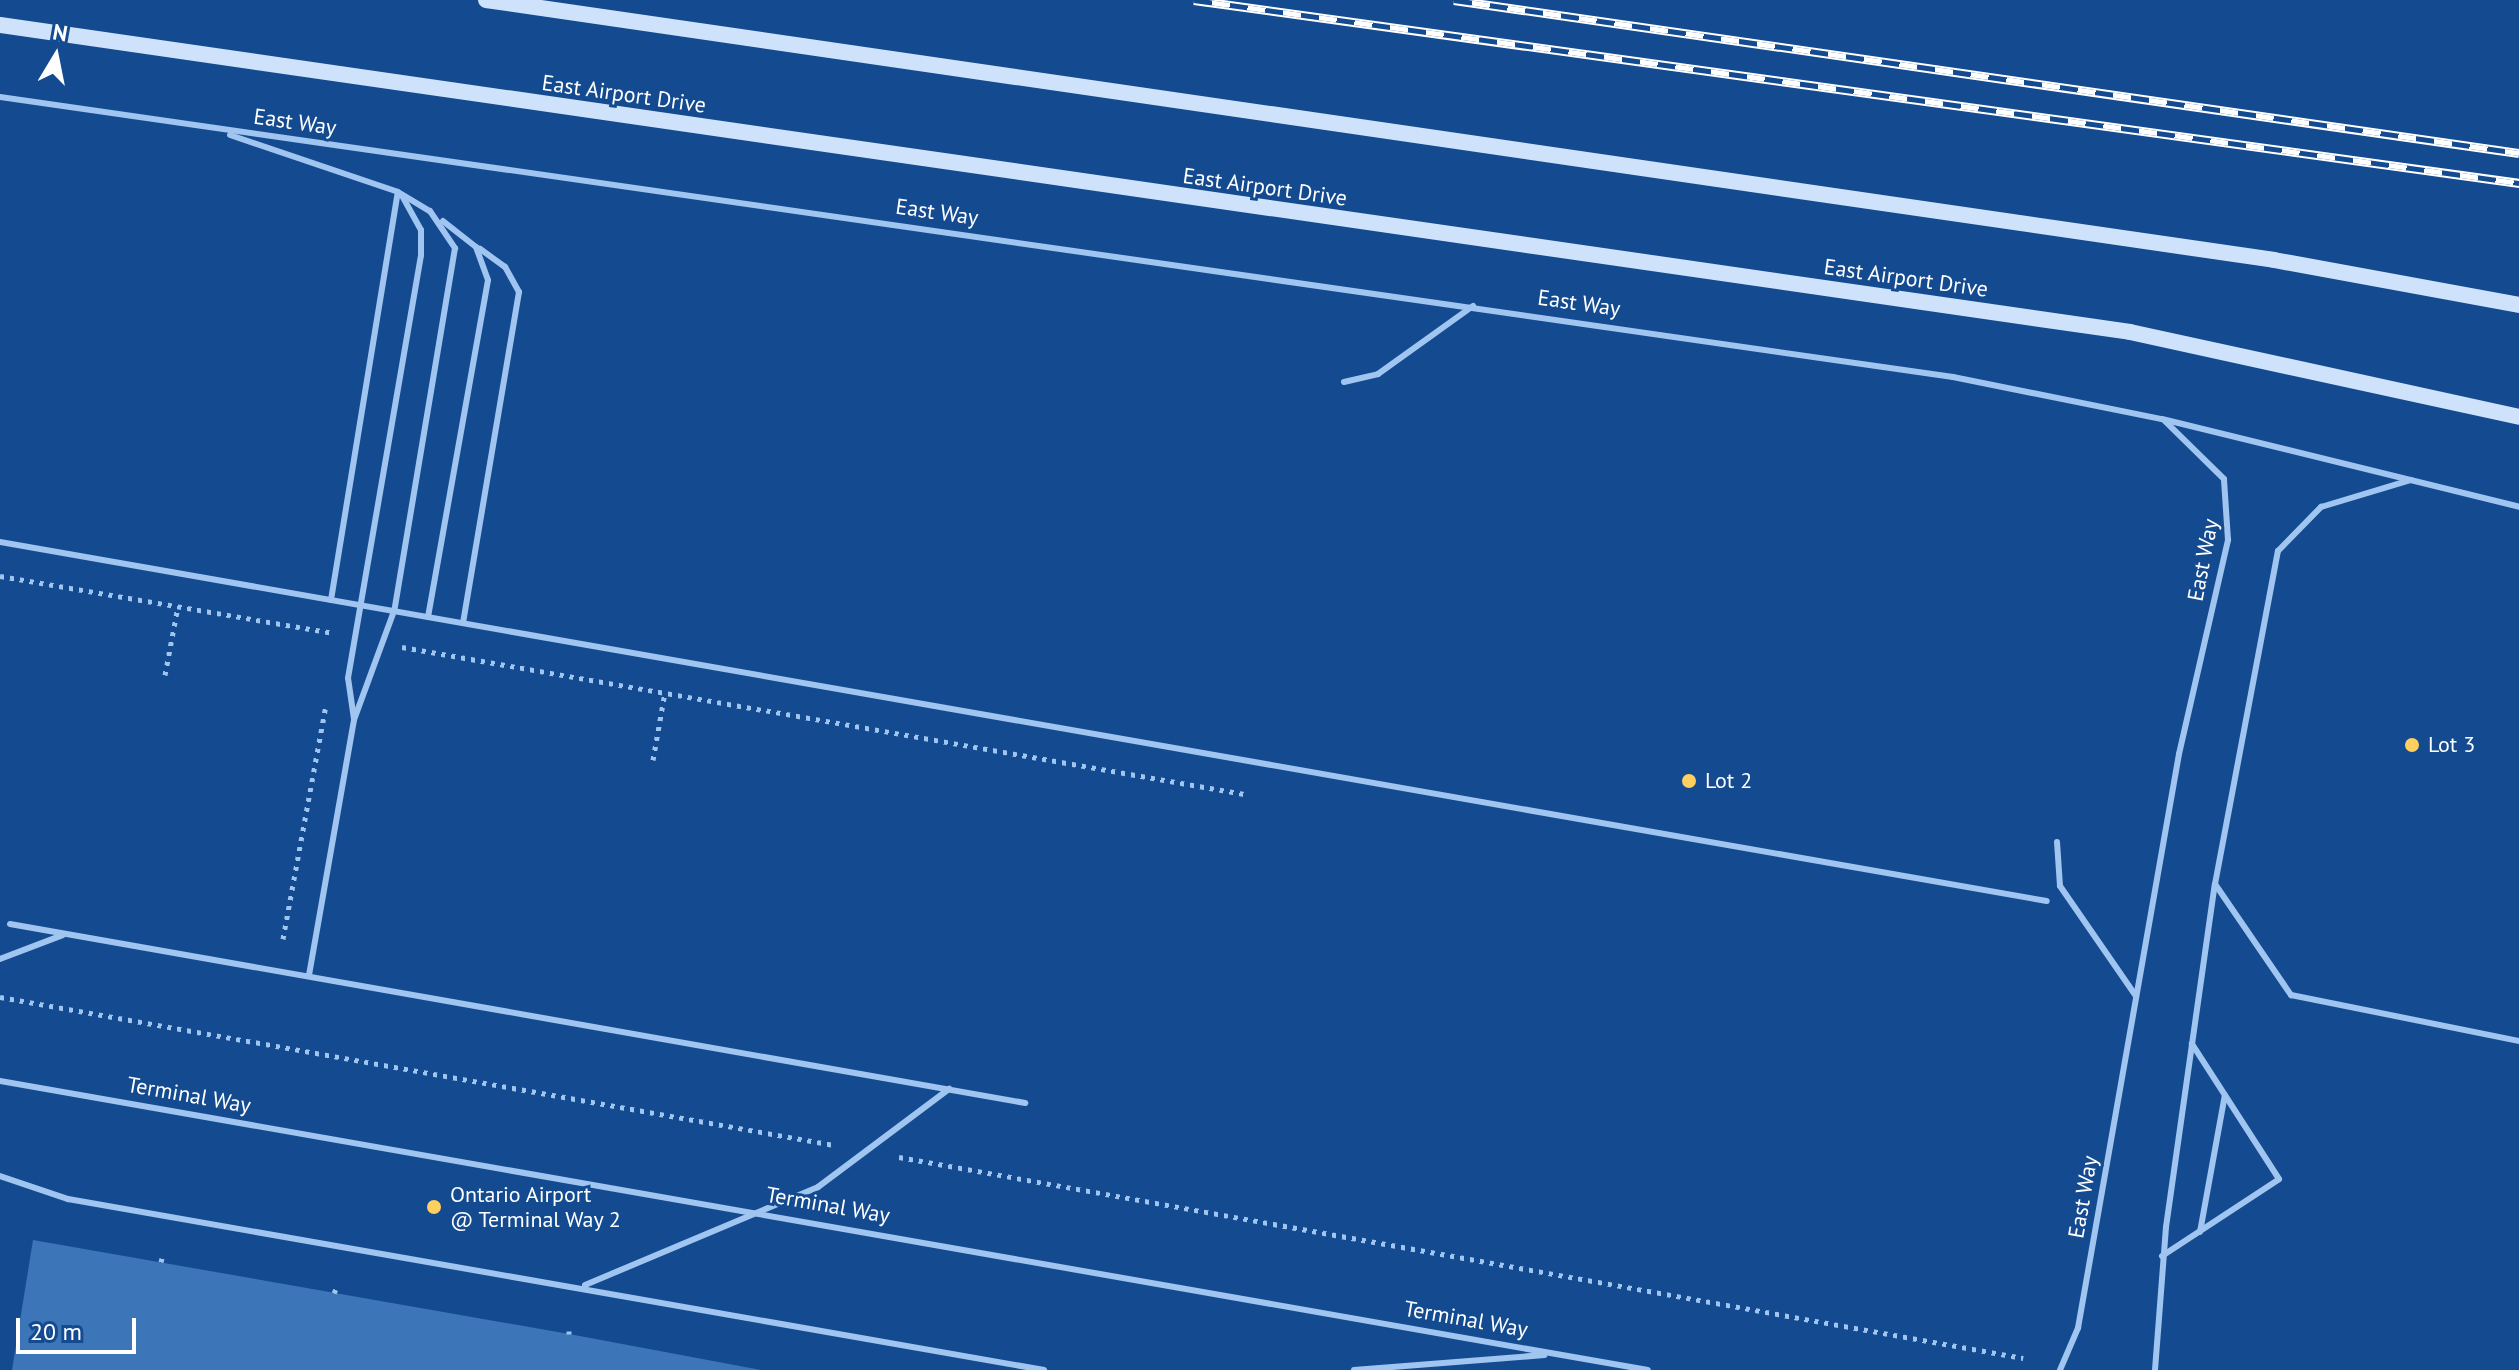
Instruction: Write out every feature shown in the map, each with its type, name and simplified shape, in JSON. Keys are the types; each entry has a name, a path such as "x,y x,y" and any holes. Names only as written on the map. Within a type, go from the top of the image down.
{"main road":[{"path":"486,0 2274,260 2519,305"},
{"name":"East Airport Drive","path":"0,25 2130,332 2519,417"}],"lane":[{"name":"East Way","path":"0,97 1953,377 2162,419 2208,456 2231,507 2136,996 2078,1328 2060,1370"},
{"path":"215,129 398,192 430,211 505,267 519,292 463,623"},
{"path":"331,600 398,192"},
{"path":"354,720 348,678 421,255 421,230 398,192"},
{"path":"309,976 354,720 394,611 455,268 449,232 430,211"},
{"path":"428,617 488,280 476,247"},
{"path":"1344,382 1378,374 1473,306"},
{"path":"2162,419 2519,507"},
{"path":"2155,1370 2162,1256 2215,884 2278,551 2321,507 2415,479"},
{"path":"0,542 2047,901"},
{"path":"2057,842 2060,886 2136,996"},
{"path":"2215,884 2291,995 2519,1041"},
{"path":"10,924 1025,1103"},
{"path":"0,959 29,943 70,934"},
{"path":"2162,1256 2279,1179 2192,1044"},
{"name":"Terminal Way","path":"0,1081 1648,1370"},
{"path":"577,1286 601,1283 718,1224 766,1213 818,1187 949,1089"},
{"path":"2200,1232 2225,1095"},
{"path":"0,1176 68,1199 1044,1370"},
{"path":"1354,1370 1556,1354"}],"path":[{"path":"0,576 339,635 336,650"},
{"path":"165,675 178,606"},
{"path":"398,646 1244,794"},
{"path":"653,760 665,692"},
{"path":"283,939 328,696"},
{"path":"0,997 2023,1358"}],"building":[{"path":"33,1240 569,1334 761,1370 12,1370"}],"railway":[{"path":"1194,0 2519,183"},
{"path":"1454,0 2519,153"}],"place":[{"name":"Lot 3","path":"2412,745"},
{"name":"Lot 2","path":"1689,781"},
{"name":"Ontario Airport @ Terminal Way 2","path":"434,1207"}]}
